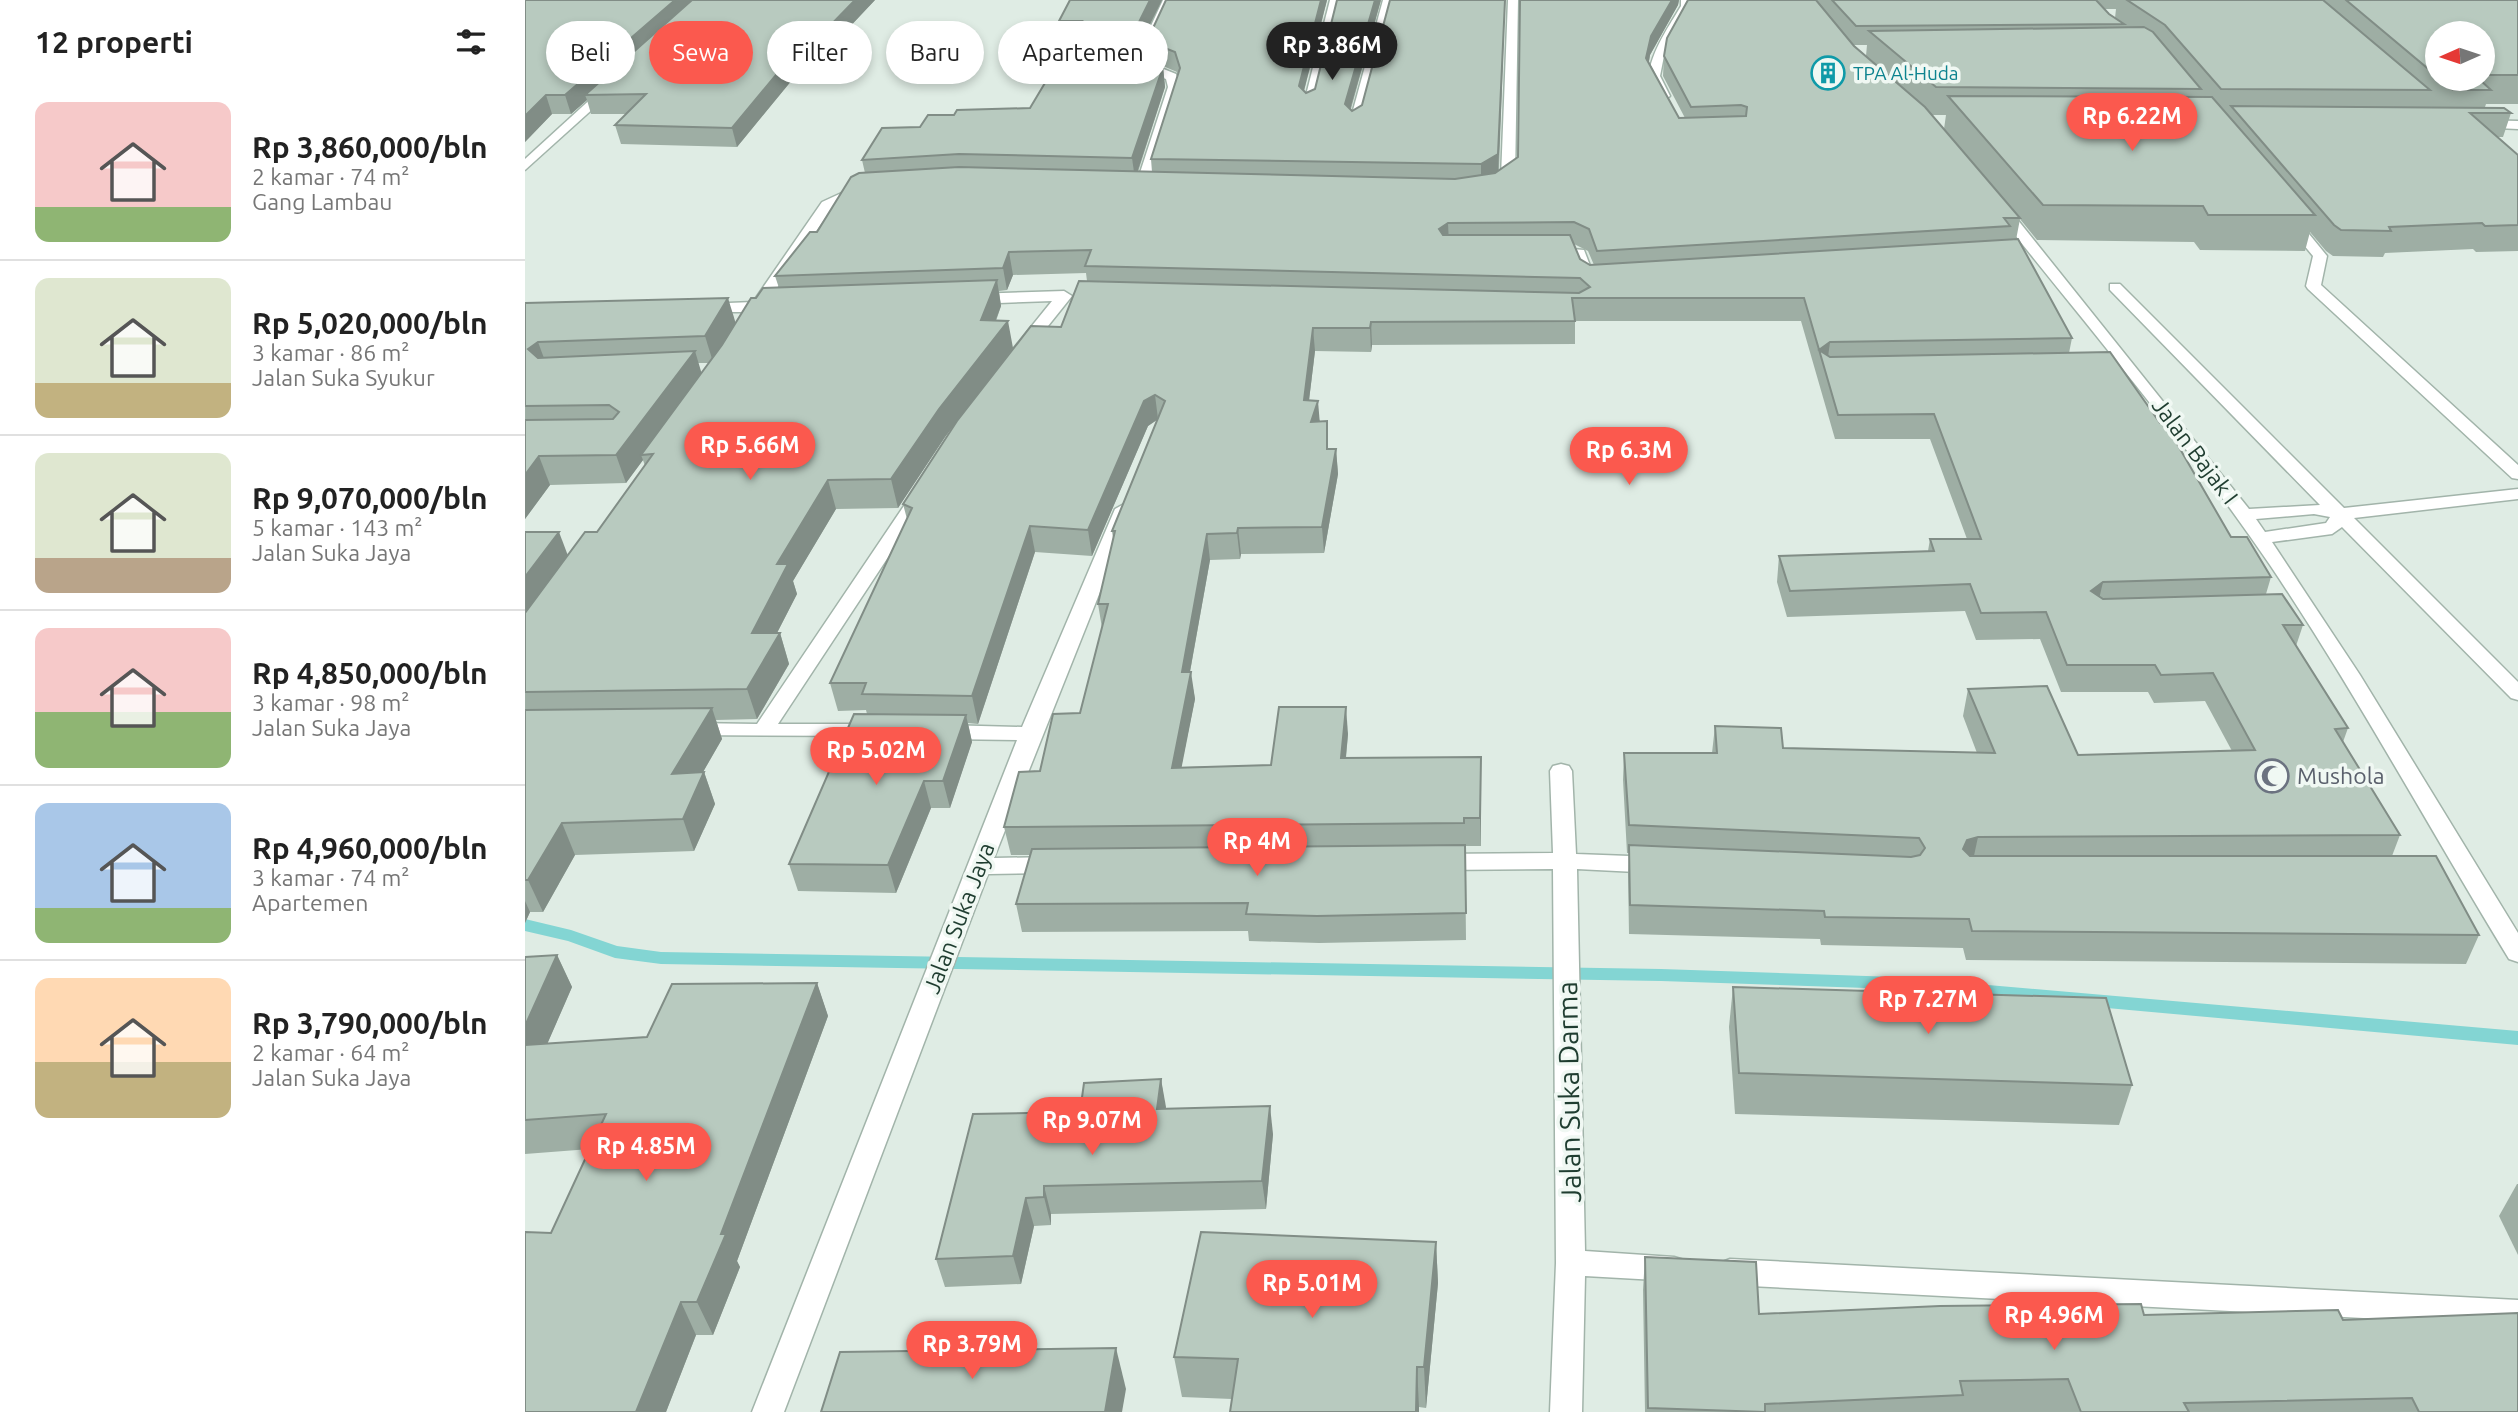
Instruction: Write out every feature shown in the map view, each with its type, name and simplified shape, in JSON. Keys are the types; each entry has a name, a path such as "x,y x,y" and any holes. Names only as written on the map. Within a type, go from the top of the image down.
{"street":[{"path":"1143,185 1174,87 1172,77 1145,68 1140,62 1168,0"},
{"path":"1309,107 1335,0"},
{"path":"1355,125 1388,0"},
{"path":"1485,192 1498,188 1508,178 1513,0"},
{"path":"1669,107 1654,76 1658,56 1686,6 1686,0"},
{"path":"525,166 615,84"},
{"path":"2465,124 2518,125"},
{"path":"744,328 827,205 859,189 882,185"},
{"name":"Jalan Bajak I","path":"1986,190 2132,368 2243,515 2308,611 2518,953"},
{"path":"2281,209 2321,256 2313,286 2518,474"},
{"path":"1532,251 1579,253 1590,281 1614,279"},
{"path":"2013,255 2037,254"},
{"path":"2115,287 2518,694"},
{"path":"951,300 1070,297 1009,365"},
{"path":"689,310 785,306"},
{"path":"2104,369 2132,368"},
{"path":"764,729 931,476"},
{"name":"Jalan Suka Jaya","path":"768,1412 1030,734 1132,491"},
{"path":"2243,515 2313,509 2342,514 2518,494"},
{"path":"2259,538 2332,528 2342,514"},
{"path":"2281,612 2308,611"},
{"path":"671,730 890,731"},
{"path":"918,732 1030,734"},
{"name":"Jalan Suka Darma","path":"1561,771 1568,950 1565,1021 1571,1263 1566,1412"},
{"path":"1416,862 1566,861 1674,866"},
{"path":"979,866 1075,865"},
{"path":"2440,874 2468,874"},
{"path":"1571,1263 2518,1313"}],"building":[{"path":"525,0 675,0 635,35 635,21 546,21 546,84 578,84 565,95 546,95 525,116"},
{"path":"692,0 855,0 835,21 767,21 769,84 732,128 615,125 646,94 585,95 597,84 635,84 635,51 649,38 649,84 753,84 753,21 668,21"},
{"path":"1070,0 1150,0 1140,21 1059,21"},
{"path":"1166,0 1321,0 1299,86 1306,93 1315,89 1337,0 1375,0 1345,104 1352,111 1362,105 1390,0 1505,0 1498,154 1481,164 1151,159 1180,68 1175,52 1168,49 1168,21 1156,21"},
{"path":"1520,0 1672,0 1651,36 1646,58 1679,118 1746,116 1747,107 1691,107 1664,56 1667,38 1688,0 1816,0 1854,46 1925,107 2020,218 2004,218 2010,226 1597,251 1589,229 1574,222 1448,223 1439,229 1443,235 1570,235 1580,259 1590,265 2018,239 2072,338 1830,342 1819,350 1804,298 1572,298 1575,321 1371,322 1370,328 1313,328 1304,400 1318,401 1311,422 1327,421 1327,449 1336,449 1322,527 1238,528 1237,533 1207,534 1182,672 1191,672 1172,768 1271,765 1279,707 1346,707 1341,758 1481,757 1480,818 1464,818 1464,823 1004,827 1019,772 1040,771 1053,714 1080,713 1108,604 1098,604 1115,531 1112,531 1165,401 1155,395 1144,401 1088,530 1030,526 972,696 862,694 866,683 830,683 912,508 903,504 957,421 1031,326 1061,327 1079,281 1579,293 1590,287 1580,278 1085,266 1091,250 1009,252 1003,268 775,276 810,232 817,232 851,177 859,173 959,167 1455,179 1495,173 1518,157"},
{"path":"1832,0 2096,0 2109,14 2124,24 1856,26"},
{"path":"2127,0 2323,0 2425,86 2425,90 2221,89 2165,25"},
{"path":"2346,0 2518,0 2518,75 2495,75 2495,21 2425,21 2425,66"},
{"path":"2144,27 2153,32 2201,89 1936,87 1869,31"},
{"path":"1044,84 1157,84 1132,158 959,154 862,160 882,128 920,127 928,115 954,115 957,110 1030,108"},
{"path":"1948,96 2212,97 2315,215 2208,215 2203,206 2043,205"},
{"path":"2231,106 2504,108 2511,113 2470,113 2518,155 2518,225 2485,226 2482,223 2389,227 2391,231 2341,230"},
{"path":"997,280 981,320 1008,321 939,409 891,479 828,480 777,564 788,564 752,633 780,633 747,689 525,692 525,613 585,532 597,532 653,454 641,455 722,345 751,298 756,298 763,288"},
{"path":"728,298 705,336 538,342 528,349 538,358 695,351 616,455 539,456 525,475 525,420 613,419 619,412 609,405 525,406 525,303"},
{"path":"1819,350 1830,357 2110,352 2160,423 2165,423 2231,537 2247,537 2271,577 2103,582 2091,591 2103,599 2282,594 2303,625 2283,625 2348,728 2335,729 2400,835 1978,837 1967,840 1963,849 1970,856 2436,856 2479,935 1972,931 1969,919 1825,917 1824,911 1630,905 1629,845 1911,857 1920,855 1925,848 1919,838 1629,825 1624,753 1717,753 1715,726 1781,728 1783,748 1995,753 1968,689 2047,686 2078,755 2255,750 2213,673 2161,675 2155,665 2067,665 2046,612 1981,613 1970,584 1790,591 1779,556 1934,551 1930,539 1981,539 1934,414 1838,415"},
{"path":"525,532 559,532 525,577"},
{"path":"712,708 672,774 704,772 683,819 562,823 528,880 525,880 525,710"},
{"path":"854,714 966,715 943,781 924,781 888,865 789,864"},
{"path":"1465,845 1466,913 1317,916 1246,914 1248,903 1016,904 1032,849"},
{"path":"557,955 525,1026 525,957"},
{"path":"817,983 721,1234 726,1234 697,1302 681,1302 636,1412 525,1412 525,1232 551,1233 606,1114 525,1120 525,1045 647,1037 672,984"},
{"path":"1733,987 2106,998 2132,1085 1739,1073"},
{"path":"1161,1079 1157,1109 1270,1106 1262,1181 1044,1186 1044,1197 1026,1198 1013,1256 936,1259 973,1114 1080,1112 1084,1083"},
{"path":"1201,1232 1436,1242 1424,1367 1417,1367 1416,1412 1230,1412 1238,1359 1174,1357"},
{"path":"1645,1257 1756,1262 1759,1314 1940,1306 2141,1304 2144,1315 2338,1310 2343,1320 2518,1313 2518,1412 2419,1412 2412,1398 2184,1403 2189,1412 2081,1412 2068,1379 1960,1381 1963,1395 1765,1404 1765,1412 1648,1408"},
{"path":"1116,1348 1105,1412 821,1412 840,1352"}],"waterway":[{"path":"525,925 571,936 615,952 661,958 1661,975 1896,983 2518,1038"}],"place":[{"name":"TPA Al-Huda","path":"1828,73"},
{"name":"Mushola","path":"2272,776"}]}
